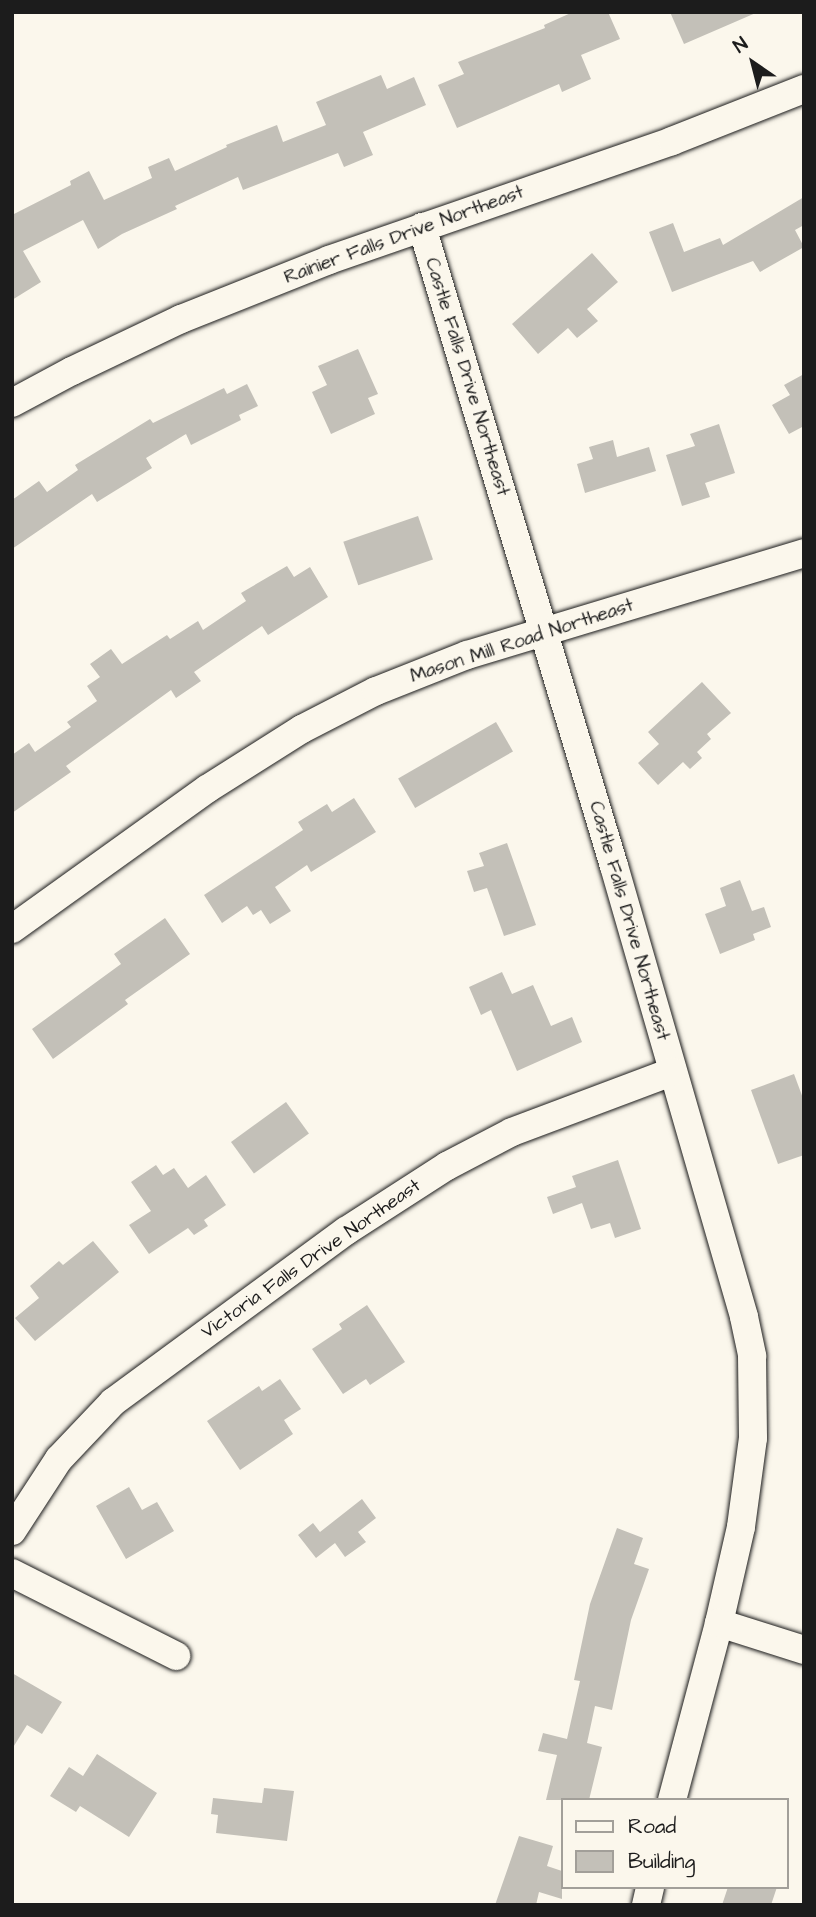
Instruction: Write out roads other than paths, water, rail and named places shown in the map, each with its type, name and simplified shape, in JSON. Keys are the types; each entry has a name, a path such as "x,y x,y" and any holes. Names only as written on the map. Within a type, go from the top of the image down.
{"street":[{"name":"Rainier Falls Drive Northeast","path":"12,403 181,319 329,260 673,141 804,89"},
{"name":"Castle Falls Drive Northeast","path":"422,227 719,1224 752,1356 753,1438 750,1475 719,1623 673,1798"},
{"name":"Mason Mill Road Northeast","path":"12,929 207,789 302,729 376,691 467,655 804,553"},
{"name":"Victoria Falls Drive Northeast","path":"12,1531 59,1459 113,1402 346,1230 447,1166 512,1132 672,1072"},
{"path":"12,1573 176,1656"},
{"path":"719,1623 804,1650"}]}
